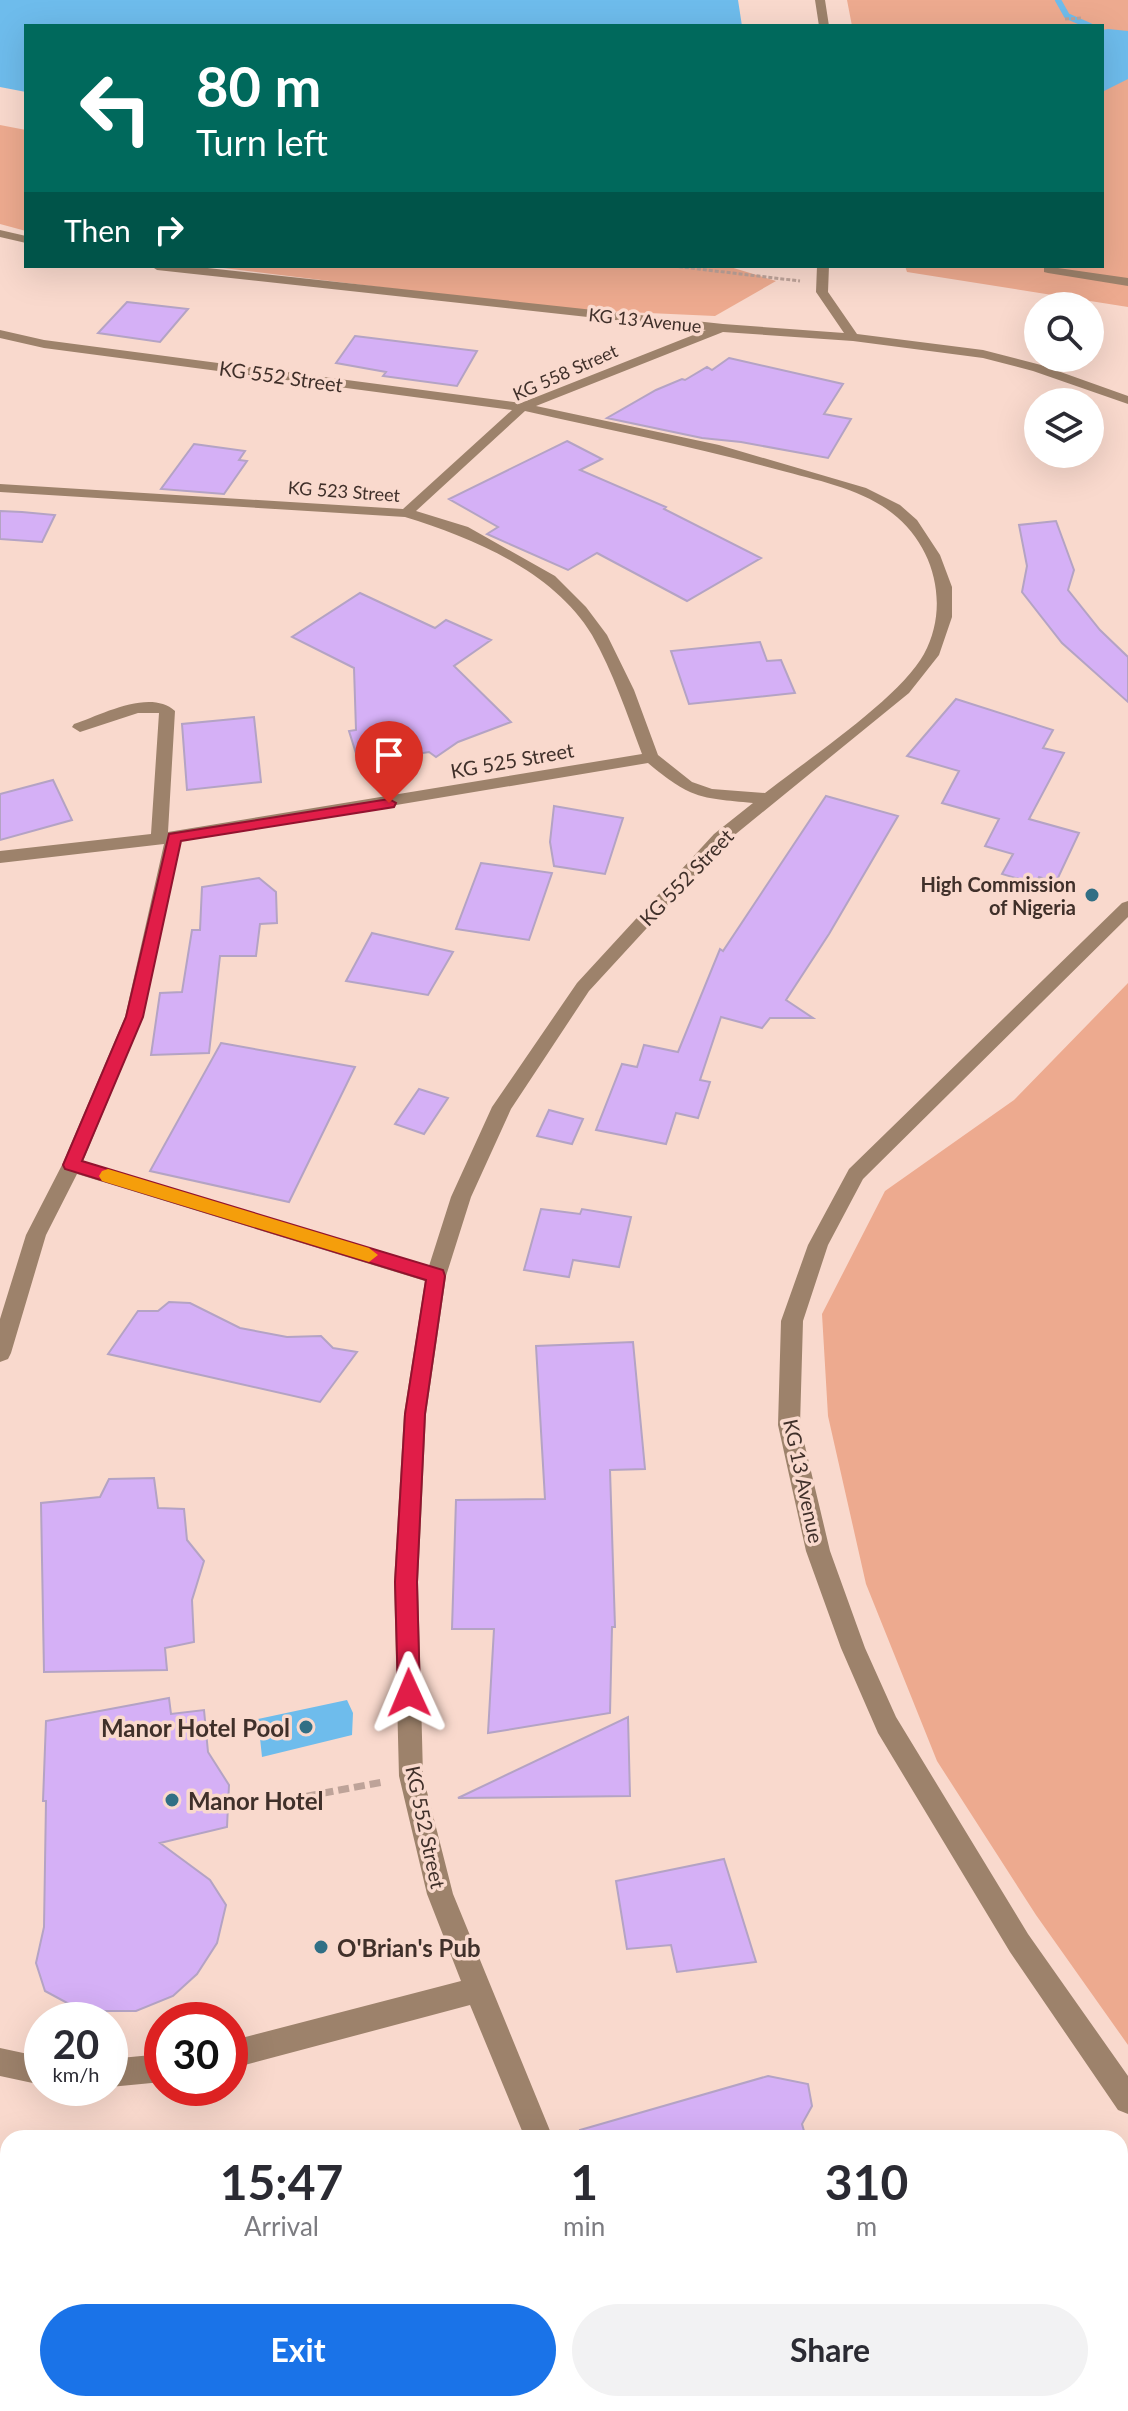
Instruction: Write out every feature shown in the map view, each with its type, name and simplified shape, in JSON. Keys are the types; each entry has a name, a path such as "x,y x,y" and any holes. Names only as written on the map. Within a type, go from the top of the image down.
{"street":[{"path":"820,0 824,24"},
{"path":"0,233 24,239"},
{"name":"KG 13 Avenue","path":"175,268 723,328 853,337 983,354 1065,377 1128,400"},
{"path":"823,268 822,292 853,337"},
{"path":"1048,269 1128,282"},
{"name":"KG 558 Street","path":"406,513 522,407 663,349 723,328"},
{"name":"KG 552 Street","path":"0,334 59,346 522,407 714,448 861,491 895,508 912,523 933,555 945,587 945,617 931,655 904,690 720,838 583,987 502,1107 461,1197 436,1276 415,1414 406,1582 411,1776 440,1894 536,2130"},
{"name":"KG 523 Street","path":"0,488 406,513 463,530 550,579 581,610 599,635 626,690 651,757 686,786 697,791 769,799"},
{"path":"0,1353 36,1235 72,1165 134,1017 166,838 167,711 155,705 143,707 80,727"},
{"name":"KG 525 Street","path":"0,857 166,838 651,757"},
{"name":"KG 13 Avenue","path":"1128,907 856,1174 818,1245 792,1321 789,1425 818,1551 853,1648 887,1725 1019,1943 1128,2100"},
{"path":"72,1165 436,1276"},
{"path":"248,2050 477,1990"},
{"path":"0,2062 24,2067"}],"path":[{"path":"1065,19 1083,18"},
{"path":"690,268 807,282 822,292"},
{"path":"291,1799 411,1776"}],"shaded area":[{"path":"847,0 1128,0 1128,307 1104,303 1104,292 1033,292 907,272 906,268 1104,268 1104,24 852,24"},
{"path":"0,125 24,130 24,230 0,224"},
{"path":"223,268 734,268 776,281 715,316 560,309"},
{"path":"1128,983 1128,2045 1036,1915 937,1761 866,1584 828,1416 822,1314 885,1191 1014,1100"}],"water":[{"path":"0,0 738,0 742,24 24,24 24,92 0,87"},
{"path":"1104,30 1128,31 1128,79 1104,91"},
{"name":"Manor Hotel Pool","path":"347,1700 353,1713 352,1735 262,1757 258,1719"}],"building":[{"path":"127,302 188,309 160,342 98,333"},
{"path":"355,336 477,351 457,386 383,376 386,372 336,363"},
{"path":"729,358 843,384 824,414 851,419 828,458 702,438 607,418 656,390 685,380 707,367 712,370"},
{"path":"567,441 602,459 580,470 666,507 664,509 761,558 687,601 597,553 568,570 487,534 498,527 449,499"},
{"path":"194,444 245,451 239,460 247,461 224,494 161,489"},
{"path":"0,511 55,515 42,542 0,539"},
{"path":"1056,521 1074,570 1068,590 1100,630 1128,657 1128,702 1062,643 1022,592 1027,566 1019,525"},
{"path":"360,593 435,628 446,620 491,640 454,666 511,722 458,742 436,757 429,752 359,763 349,731 356,730 354,668 292,637"},
{"path":"760,642 767,661 781,660 795,693 689,704 671,651"},
{"path":"956,699 1053,730 1043,748 1064,753 1029,819 1079,833 1056,882 1039,877 1036,884 1002,874 1013,854 985,846 999,819 942,803 959,771 907,756"},
{"path":"254,717 261,782 187,790 182,724"},
{"path":"53,780 72,820 0,840 0,794"},
{"path":"826,796 898,816 829,934 786,1000 813,1018 770,1018 762,1028 721,1017 700,1080 710,1082 698,1118 676,1113 666,1144 596,1130 622,1064 637,1067 644,1045 678,1052 720,949 723,951"},
{"path":"554,806 623,818 605,874 554,866 550,842"},
{"path":"481,863 552,873 529,940 456,929"},
{"path":"259,878 276,892 277,923 260,924 256,956 220,956 209,1053 151,1055 160,993 182,992 192,930 200,930 202,887"},
{"path":"372,933 453,952 428,995 346,981"},
{"path":"221,1043 355,1067 289,1202 150,1171"},
{"path":"419,1089 448,1098 424,1134 395,1124"},
{"path":"549,1110 583,1119 572,1144 537,1136"},
{"path":"541,1209 580,1214 582,1209 631,1217 619,1267 573,1260 569,1277 524,1270"},
{"path":"169,1302 190,1303 240,1328 287,1337 321,1336 333,1348 357,1352 320,1402 108,1354 138,1311 158,1311"},
{"path":"633,1342 645,1469 610,1470 615,1627 612,1627 610,1713 488,1733 494,1629 452,1629 456,1500 545,1499 536,1346"},
{"path":"154,1478 158,1508 184,1509 187,1540 204,1561 192,1600 194,1642 165,1648 167,1670 44,1672 41,1503 100,1497 109,1479"},
{"name":"Manor Hotel","path":"169,1698 171,1714 204,1710 208,1752 229,1785 227,1827 160,1843 210,1880 226,1905 217,1943 197,1974 173,1996 158,2002 144,2002 144,2008 136,2011 128,2011 128,2002 65,2002 45,1991 36,1963 44,1927 46,1721"},
{"path":"628,1717 630,1796 458,1798"},
{"path":"724,1859 756,1962 677,1972 671,1945 627,1949 616,1881"},
{"path":"768,2076 808,2084 812,2106 802,2124 804,2130 580,2130"}],"waterway":[{"path":"1058,0 1067,16 1085,24"}],"slow traffic":[{"path":"108,1176 369,1255"}],"place":[{"name":"High Commission of Nigeria","path":"1092,895"},
{"name":"Manor Hotel Pool","path":"306,1727"},
{"name":"Manor Hotel","path":"172,1800"},
{"name":"O'Brian's Pub","path":"321,1947"}],"route":[{"path":"389,803 174,837 134,1017 72,1165 436,1276 415,1414 406,1582 409,1693"}]}
